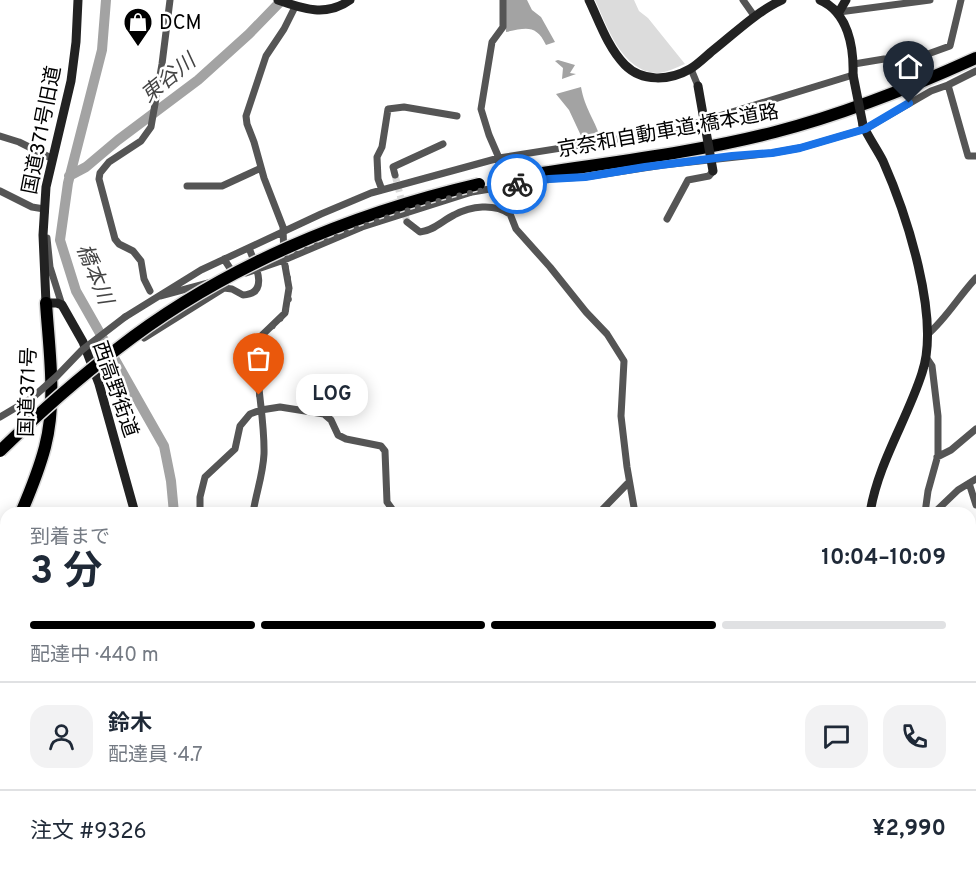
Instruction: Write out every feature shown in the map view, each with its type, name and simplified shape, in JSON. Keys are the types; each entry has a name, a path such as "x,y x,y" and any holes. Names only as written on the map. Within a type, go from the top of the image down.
{"highway":[{"name":"京奈和自動車道;橋本道路","path":"0,451 71,386 118,348 209,287 259,261 344,224 423,198 479,184 695,149 773,133 880,100 976,58"},
{"name":"国道371号","path":"23,507 45,448 49,426 51,399 46,303"}],"street":[{"name":"国道371号旧道","path":"46,303 43,235 46,187 71,81 78,0"},
{"path":"150,291 144,279 141,261 115,239 99,178 103,167 141,141 151,127 170,0"},
{"path":"278,0 292,5 330,11 350,0"},
{"path":"503,0 503,27 492,42 481,109 499,158 500,182 516,230 607,334 624,362 621,416 634,507"},
{"path":"589,0 617,56 631,70 654,78 669,77 691,69 755,17 782,0"},
{"path":"743,0 755,17"},
{"path":"820,0 838,12 846,26 864,127 882,159 898,198 920,270 927,335 923,371 889,450 871,507"},
{"path":"838,12 846,0"},
{"path":"838,12 930,0"},
{"path":"854,63 884,59 903,63 950,46 961,0"},
{"path":"255,507 261,484 264,454 256,361 258,339 285,313 289,288 284,260 283,231 246,116 266,56 284,29 292,5"},
{"path":"667,219 688,180 709,176 713,171 698,86 691,69"},
{"path":"160,296 257,270 379,221 500,182 585,177 800,148 864,127 976,70"},
{"path":"0,417 32,398 82,350 125,317 201,270 321,214 382,190 499,158 693,124 854,75"},
{"path":"948,85 968,156 976,156"},
{"path":"382,190 378,179 377,157 382,147 388,108 404,107 457,116"},
{"path":"0,136 19,142 51,158"},
{"path":"395,175 393,167 444,144"},
{"path":"187,186 222,186 261,168"},
{"path":"0,191 32,207 44,208"},
{"path":"407,222 416,230 428,232 465,210 495,207 510,214"},
{"name":"西高野街道","path":"44,208 50,267 62,305 83,342 99,384 133,507"},
{"path":"144,338 224,288 232,289 243,295 252,293 259,284 257,270 249,248"},
{"path":"224,259 235,276"},
{"path":"45,278 62,305"},
{"path":"927,335 936,328 976,278"},
{"path":"46,303 62,305"},
{"path":"926,357 932,366 938,416 937,457 926,507"},
{"path":"200,507 205,477 235,449 240,426 250,414 280,407 324,414 331,420 338,435 346,439 381,446 385,451 387,502 391,507"},
{"path":"937,457 951,450 976,429"},
{"path":"940,507 958,490 976,478"},
{"path":"605,507 629,482"},
{"path":"969,483 976,505"}],"shaded area":[{"path":"505,0 527,0 532,10 541,17 555,42 546,45 538,34 530,29 506,32"},
{"path":"595,0 634,0 639,11 648,18 685,64 657,73 645,71 634,65 617,46"},
{"path":"555,61 575,65 570,73 576,74 562,79 563,68"},
{"path":"581,87 600,137 583,140 569,110 556,94"}],"waterway":[{"name":"橋本川","path":"106,0 102,50 68,183 60,240 76,291 164,446 173,507"},
{"name":"東谷川","path":"69,176 86,167 198,80 249,34 282,0"}],"tunnel":[{"path":"395,175 407,222"}],"way so far":[{"path":"259,395 256,361 258,339 285,313 288,301 289,288 284,260 379,221 459,196 517,184"}],"place":[{"name":"DCM","path":"138,48"},
{"name":"LOG","path":"259,395"}],"route":[{"path":"517,184 800,148 865,129 909,103"}]}
